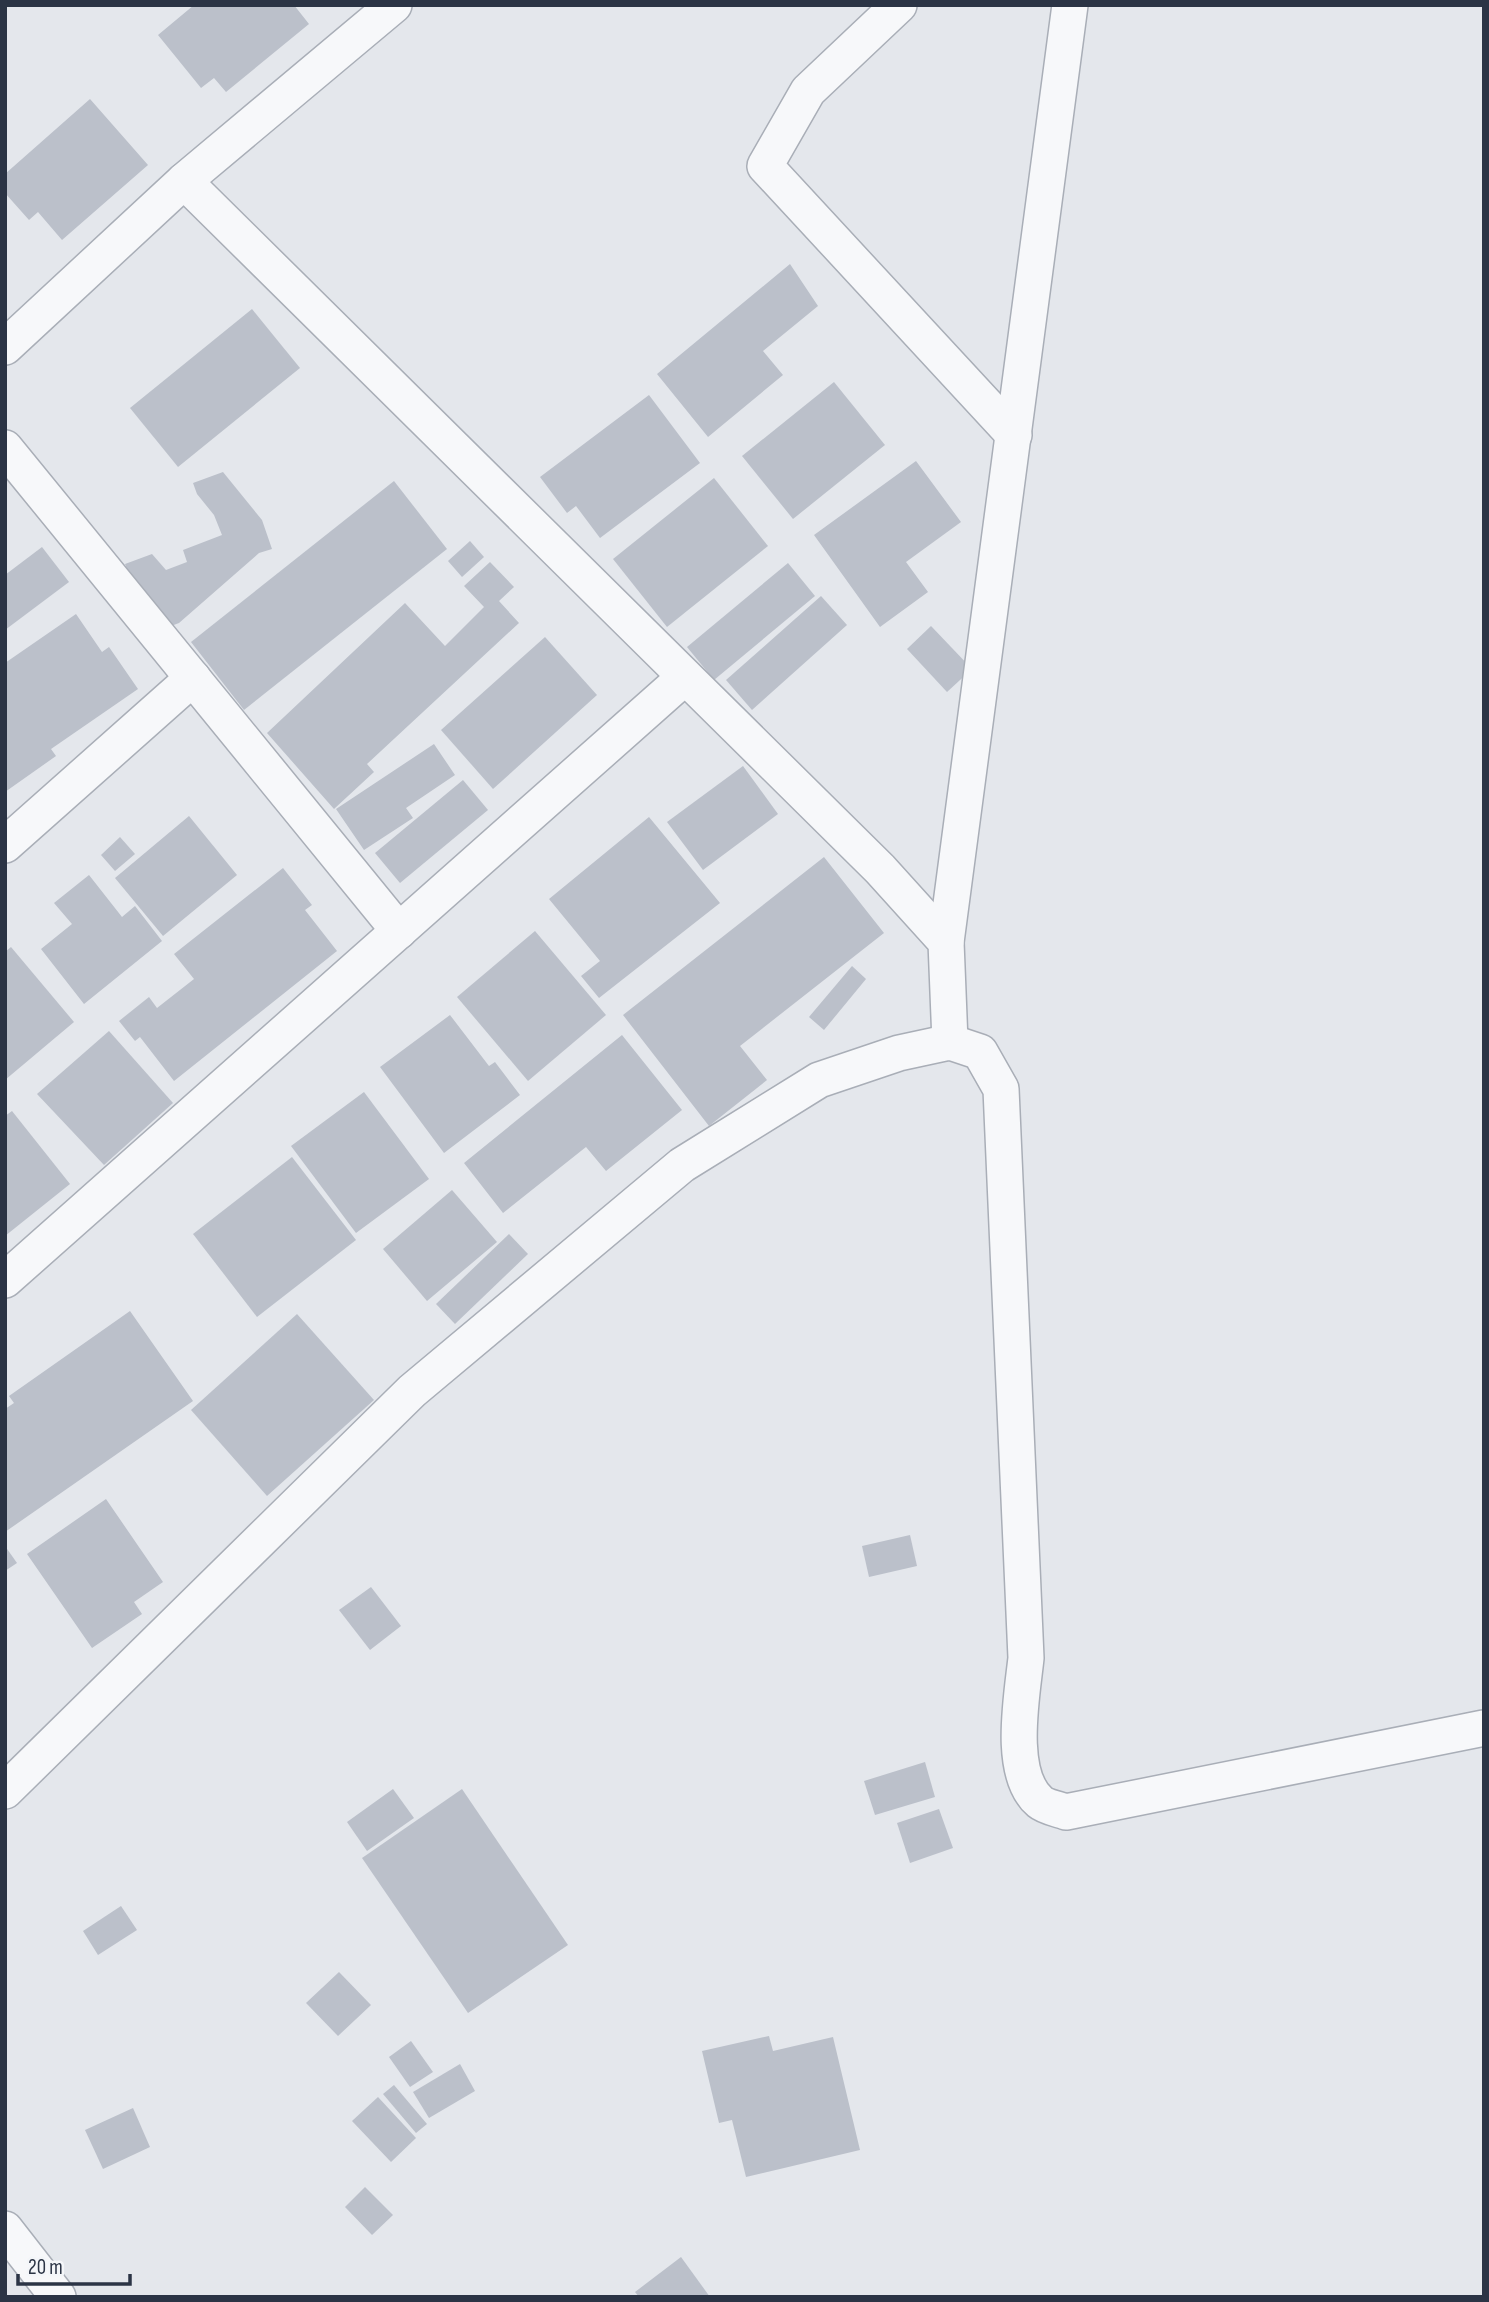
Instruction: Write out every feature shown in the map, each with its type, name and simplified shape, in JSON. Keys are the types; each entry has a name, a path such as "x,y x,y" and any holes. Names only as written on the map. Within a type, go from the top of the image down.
{"street":[{"path":"5,347 184,181 394,5"},
{"path":"899,5 808,91 765,166 1014,435"},
{"path":"950,1042 946,942 1070,5"},
{"path":"184,181 880,869 946,942"},
{"path":"5,447 399,931"},
{"path":"5,1280 685,677"},
{"path":"5,845 193,678"},
{"path":"5,1791 412,1391 682,1165 819,1080 899,1053 950,1042 980,1052 1001,1089 1026,1658 1018,1740 1027,1787 1041,1804 1066,1812 1484,1728"},
{"path":"5,2229 58,2297"}],"building":[{"path":"194,5 294,5 309,24 226,92 214,78 201,88 158,35"},
{"path":"90,99 148,165 62,240 38,212 29,220 5,193 5,174"},
{"path":"790,264 818,306 763,351 783,375 708,437 657,374"},
{"path":"252,309 300,368 178,467 130,408"},
{"path":"834,382 885,445 793,519 742,456"},
{"path":"649,395 700,463 600,538 576,506 567,513 540,477"},
{"path":"916,461 961,522 906,562 928,592 880,627 814,535"},
{"path":"223,472 262,520 272,549 259,553 179,623 171,626 132,581 125,564 152,554 166,570 187,562 183,550 222,535 214,515 197,494 193,483"},
{"path":"714,478 768,546 667,627 613,559"},
{"path":"394,481 447,549 244,710 191,642"},
{"path":"470,541 484,557 462,577 448,561"},
{"path":"42,547 69,582 5,630 5,575"},
{"path":"490,562 514,587 499,601 519,623 367,764 374,772 334,809 267,733 405,603 445,646 484,607 464,586"},
{"path":"788,563 815,596 714,680 687,647"},
{"path":"821,596 847,625 752,710 726,680"},
{"path":"76,614 102,652 109,647 138,689 51,749 56,756 5,792 5,663"},
{"path":"931,626 972,669 947,692 907,649"},
{"path":"545,637 597,695 493,789 441,730"},
{"path":"434,744 455,775 406,808 413,818 364,850 336,809"},
{"path":"743,766 778,814 703,870 667,822"},
{"path":"463,780 488,810 400,883 375,853"},
{"path":"189,816 237,875 163,936 115,878"},
{"path":"649,817 720,903 599,998 581,976 600,961 549,899"},
{"path":"120,837 135,854 115,871 101,855"},
{"path":"824,857 884,933 740,1046 767,1080 709,1126 623,1015"},
{"path":"283,868 312,905 305,910 337,951 174,1081 140,1037 135,1041 119,1021 149,997 157,1008 194,979 174,954"},
{"path":"89,875 122,917 135,906 162,941 84,1004 41,949 72,924 54,903"},
{"path":"535,931 606,1015 528,1081 457,997"},
{"path":"11,947 74,1022 5,1080 5,952"},
{"path":"852,966 866,979 824,1030 809,1017"},
{"path":"450,1015 489,1066 495,1062 520,1095 444,1153 380,1067"},
{"path":"109,1031 173,1103 104,1165 37,1094"},
{"path":"622,1035 682,1110 606,1171 586,1147 503,1213 464,1163"},
{"path":"364,1092 429,1179 356,1233 291,1146"},
{"path":"12,1111 70,1184 5,1236 5,1116"},
{"path":"292,1157 356,1240 257,1317 193,1234"},
{"path":"452,1190 497,1242 427,1301 383,1249"},
{"path":"509,1234 528,1254 455,1324 436,1304"},
{"path":"130,1311 193,1401 5,1532 5,1409 14,1403 9,1396"},
{"path":"297,1314 374,1400 267,1496 191,1410"},
{"path":"106,1499 163,1582 134,1602 142,1614 92,1648 27,1554"},
{"path":"910,1535 917,1566 869,1577 862,1546"},
{"path":"5,1546 17,1563 5,1571"},
{"path":"371,1587 401,1626 370,1650 339,1610"},
{"path":"925,1762 935,1797 875,1815 864,1781"},
{"path":"393,1789 414,1818 367,1851 347,1822"},
{"path":"462,1789 568,1945 468,2013 362,1858"},
{"path":"939,1809 953,1848 910,1863 897,1823"},
{"path":"121,1906 137,1930 98,1955 83,1931"},
{"path":"339,1972 371,2005 338,2036 306,2003"},
{"path":"769,2036 773,2051 833,2037 860,2150 746,2177 732,2120 719,2123 702,2051"},
{"path":"411,2041 433,2072 410,2087 389,2057"},
{"path":"460,2064 475,2091 429,2118 413,2092"},
{"path":"394,2085 427,2124 416,2133 383,2094"},
{"path":"378,2097 416,2138 391,2162 352,2121"},
{"path":"133,2108 150,2147 103,2169 85,2130"},
{"path":"365,2187 393,2215 372,2235 345,2207"},
{"path":"681,2257 710,2297 639,2297 635,2292"}]}
